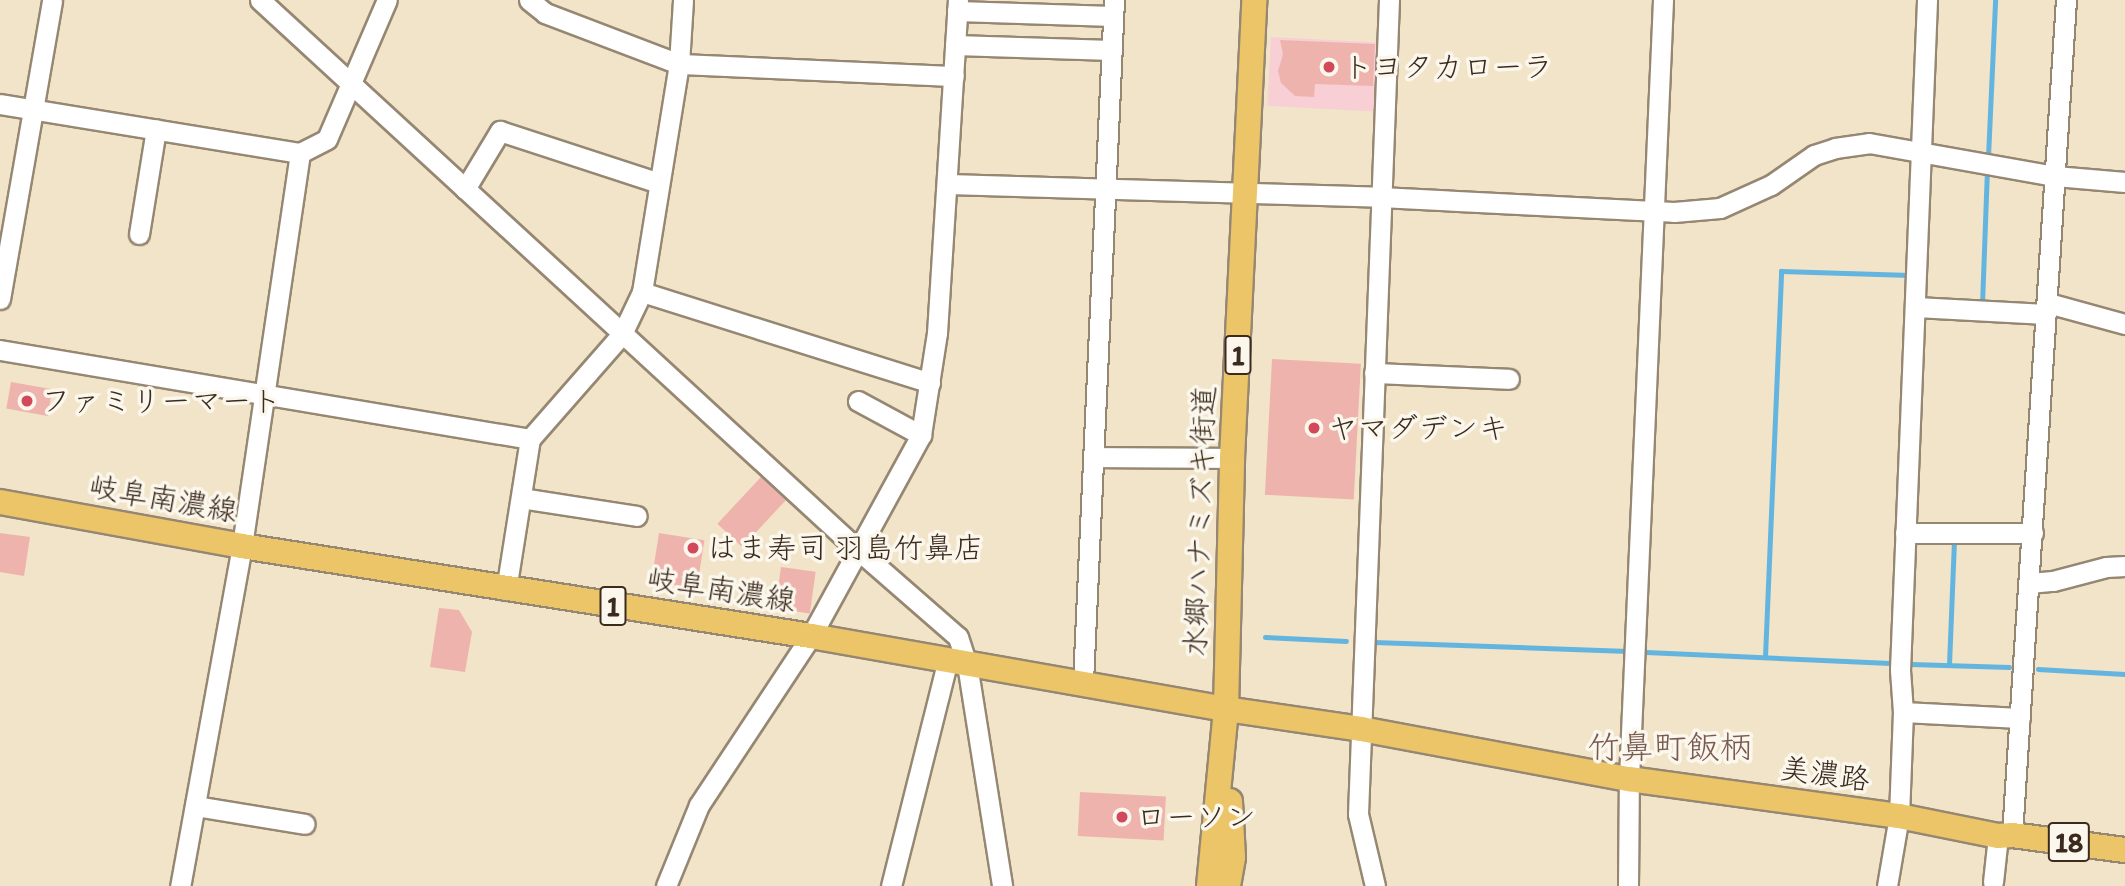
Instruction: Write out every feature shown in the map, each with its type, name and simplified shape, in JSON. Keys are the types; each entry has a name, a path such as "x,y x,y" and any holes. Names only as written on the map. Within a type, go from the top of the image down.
{"main road":[{"name":"水郷ハナミズキ街道","path":"1226,709 1232,458 1247,194 1254,0"},
{"name":"岐阜南濃線","path":"0,502 506,590 811,636 1226,709"},
{"name":"美濃路","path":"1226,709 1361,729 1629,779 1899,816 2005,835 2125,850"},
{"path":"1209,886 1226,709"},
{"path":"1226,709 1233,857 1228,886"}],"street":[{"path":"0,299 52,0"},
{"path":"260,0 857,549 958,637 958,662 1002,886"},
{"path":"0,103 300,153 327,139 387,0"},
{"path":"529,0 545,13 679,64 954,76"},
{"path":"506,590 530,439 622,334 642,292 679,64 683,0"},
{"path":"1375,886 1358,814 1389,0"},
{"path":"1628,886 1629,779 1663,0"},
{"path":"1887,886 1899,816 1903,712 1900,670 1927,0"},
{"path":"1993,881 2005,835 2020,718 2066,0"},
{"path":"666,886 699,805 811,636 921,435 937,333 957,6 1113,8 1083,682"},
{"path":"955,45 1112,50"},
{"path":"139,234 156,129"},
{"path":"465,189 500,131 659,183"},
{"path":"948,184 1380,197 1674,212 1720,208 1770,185 1814,155 1835,148 1869,143 1921,150 2055,176 2125,182"},
{"path":"180,886 242,545 300,153"},
{"path":"642,292 930,383"},
{"path":"1916,307 2047,308 2125,324"},
{"path":"0,351 530,439"},
{"path":"1374,373 1509,379"},
{"path":"858,401 921,435"},
{"path":"1093,457 1232,458"},
{"path":"521,498 637,516"},
{"path":"1905,533 2033,533"},
{"path":"2029,583 2053,581 2106,567 2125,566"},
{"path":"891,886 958,662"},
{"path":"1903,712 2020,718"},
{"path":"195,806 305,824"}],"shaded area":[{"path":"1271,37 1383,43 1379,112 1267,106"}],"building":[{"name":"トヨタカローラ","path":"1280,40 1375,44 1373,86 1315,84 1314,97 1295,96 1281,83 1278,71 1283,54"},
{"name":"ヤマダデンキ","path":"1272,359 1361,364 1354,499 1265,495"},
{"path":"11,382 52,389 48,416 6,409"},
{"path":"761,477 786,500 742,547 717,524"},
{"path":"0,533 30,537 24,576 0,572"},
{"path":"659,533 704,540 697,589 651,581"},
{"path":"781,567 816,572 810,613 775,609"},
{"path":"439,608 459,610 472,632 465,672 430,667"},
{"name":"ローソン","path":"1080,792 1166,797 1164,840 1078,836"}],"waterway":[{"path":"1988,157 1995,0"},
{"path":"1982,305 1987,171"},
{"path":"1765,657 1781,271 1910,275"},
{"path":"1949,665 1954,540 1957,540"},
{"path":"1265,637 1346,641"},
{"path":"1374,642 1628,651"},
{"path":"1646,652 1890,663"},
{"path":"1911,664 2009,667"},
{"path":"2038,669 2125,674"}],"place":[{"name":"トヨタカローラ","path":"1329,67"},
{"name":"ファミリーマート","path":"27,401"},
{"name":"ヤマダデンキ","path":"1314,428"},
{"name":"はま寿司 羽島竹鼻店","path":"693,548"},
{"name":"ローソン","path":"1122,817"}],"district":[{"name":"竹鼻町飯柄","path":"1670,747"}]}
